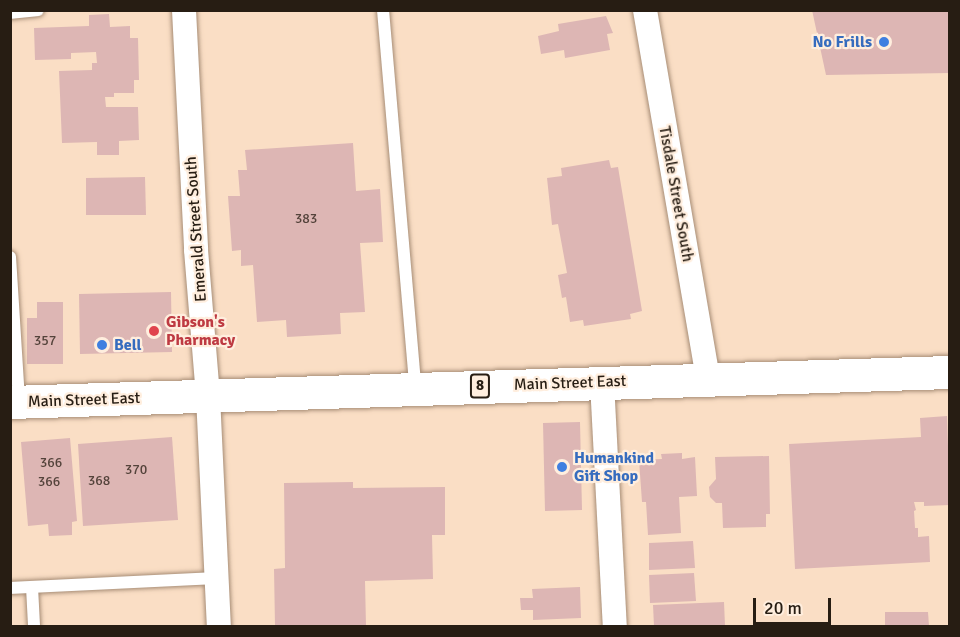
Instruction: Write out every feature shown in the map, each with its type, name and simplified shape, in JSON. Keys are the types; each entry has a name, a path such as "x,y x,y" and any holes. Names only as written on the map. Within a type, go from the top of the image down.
{"main road":[{"name":"Main Street East","path":"15,402 602,381 950,372"}],"street":[{"name":"Emerald Street South","path":"184,10 196,250 208,396 219,627"},
{"name":"Tisdale Street South","path":"645,10 708,378"},
{"path":"602,381 615,627"}],"lane":[{"path":"10,13 38,10"},
{"path":"383,10 415,388"},
{"path":"10,257 15,402"},
{"path":"10,588 216,578"},
{"path":"32,587 34,627"}],"building":[{"name":"No Frills","path":"812,10 950,10 950,73 826,75"},
{"path":"109,14 110,27 130,26 130,38 138,38 139,80 134,80 134,93 114,93 114,97 105,97 106,107 138,107 139,140 119,141 119,155 97,155 97,142 62,143 59,71 92,70 92,63 97,63 96,52 71,53 71,59 35,60 34,28 89,26 89,15"},
{"path":"606,16 613,33 607,34 610,50 565,58 564,50 541,54 538,36 559,31 558,24"},
{"path":"353,143 356,191 380,189 383,242 360,243 365,312 340,313 341,334 287,337 286,320 257,322 253,265 241,266 241,250 232,251 228,196 240,196 238,170 247,170 245,150"},
{"path":"609,160 611,168 618,167 642,311 630,314 631,319 584,326 583,320 570,322 566,297 562,298 558,275 567,273 558,224 552,225 547,178 562,176 561,168"},
{"path":"145,177 146,215 86,215 86,178"},
{"path":"171,292 172,352 80,354 79,294"},
{"path":"37,302 63,302 63,364 27,364 27,318 37,318"},
{"path":"947,416 950,505 924,506 924,502 914,502 915,528 918,528 918,537 929,536 930,562 795,569 789,444 921,437 920,418"},
{"name":"Humankind Gift Shop","path":"580,422 582,510 545,511 543,423"},
{"path":"172,437 178,520 83,526 78,444"},
{"path":"70,438 77,521 72,522 72,535 49,536 48,524 28,526 21,442"},
{"path":"682,453 682,459 695,457 697,496 679,497 681,533 648,535 646,502 642,502 639,460 662,459 661,454"},
{"path":"769,456 770,514 766,514 766,527 723,528 722,503 716,503 710,497 709,487 716,479 715,457"},
{"path":"353,482 353,488 445,487 445,535 432,535 433,579 365,581 366,626 275,626 274,569 285,568 284,483"},
{"path":"693,541 695,568 649,570 649,543"},
{"path":"694,573 696,601 650,603 649,575"},
{"path":"580,587 581,618 533,620 533,610 521,610 520,598 533,598 532,589"},
{"path":"724,602 725,626 654,626 653,605"},
{"path":"885,612 928,612 929,626 885,626"}],"place":[{"name":"No Frills","path":"884,42"},
{"name":"Gibson's Pharmacy","path":"154,331"},
{"name":"Bell","path":"102,345"},
{"name":"Humankind Gift Shop","path":"562,467"}]}
